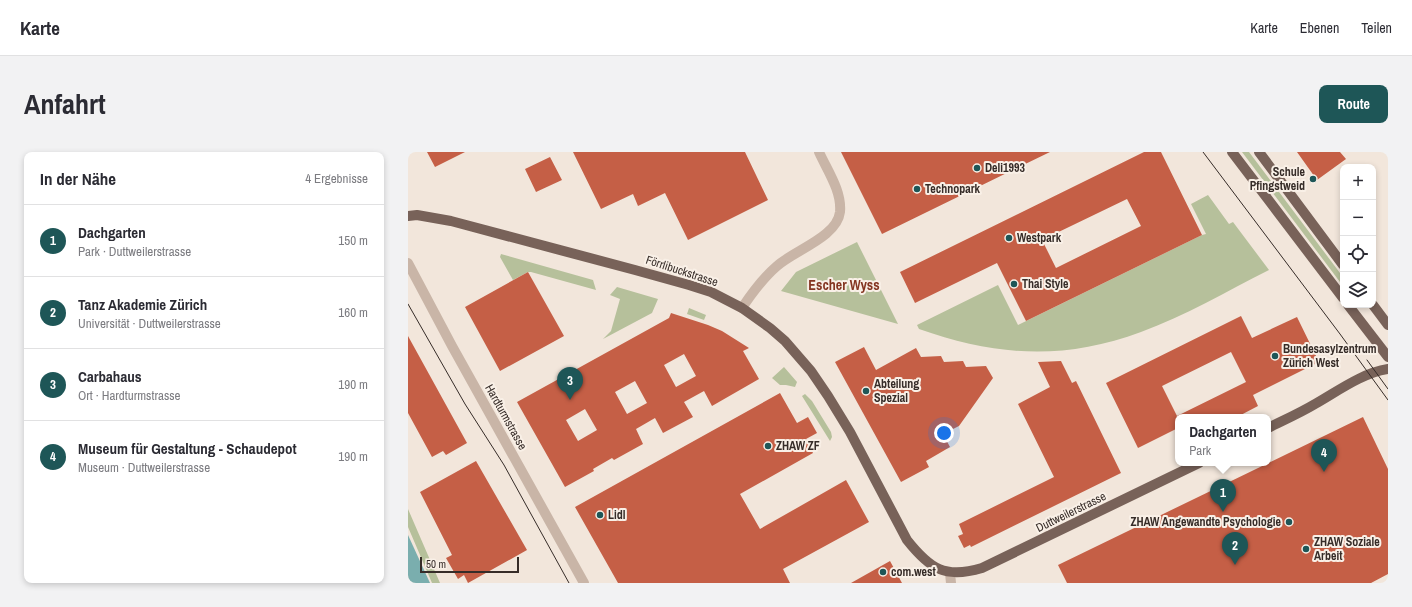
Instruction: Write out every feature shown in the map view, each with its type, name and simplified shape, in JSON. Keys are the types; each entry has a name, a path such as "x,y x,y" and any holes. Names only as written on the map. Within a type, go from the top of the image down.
{"main road":[{"path":"1232,152 1340,294"},
{"path":"1259,152 1340,261"},
{"name":"Förrlibuckstrasse","path":"408,216 418,214 451,221 635,270 711,292 742,308 786,341 800,358 828,396 846,426 908,540 920,556 951,578"},
{"path":"1350,308 1388,357"},
{"path":"1375,308 1388,325"},
{"path":"1271,427 1313,406 1363,377 1388,369"},
{"name":"Duttweilerstrasse","path":"951,578 982,568 1193,466"}],"street":[{"path":"742,308 773,269 826,234 836,223 840,212 839,200 834,184 819,152"},
{"name":"Hardturmstrasse","path":"408,263 448,340 584,583"}],"green space":[{"path":"1242,152 1249,152 1340,273 1340,282"},
{"path":"1208,195 1229,224 1233,222 1269,270 1174,319 1141,332 1084,348 1030,352 975,345 919,329 917,325 998,285 1018,325 1206,234 1191,204"},
{"path":"857,242 898,324 781,291 796,272"},
{"path":"501,254 593,280 596,290 531,272 528,272 513,280 500,257"},
{"path":"617,287 658,299 652,313 603,339 611,331 620,299 610,295"},
{"path":"689,308 706,315 704,320 687,314"},
{"path":"784,367 797,382 795,387 780,385 772,378"},
{"path":"805,394 812,401 831,432 832,437 830,441 802,396"},
{"path":"408,509 440,583 432,583 408,527"}],"water":[{"path":"408,535 430,583 408,583"}],"building":[{"path":"427,152 465,152 435,167"},
{"path":"573,152 745,152 768,200 688,240 665,193 638,206 633,194 601,209"},
{"name":"Technopark","path":"841,152 1050,152 882,234"},
{"name":"Westpark","path":"1144,152 1161,152 1202,235 1026,321 997,263 915,303 900,272","holes":["1127,199 1141,226 1056,268 1042,240"]},
{"path":"1297,152 1340,152 1346,159 1317,180"},
{"path":"550,157 562,180 536,192 525,169"},
{"path":"528,272 564,336 500,371 465,307"},
{"path":"671,313 708,325 722,331 749,348 743,351 759,379 712,406 704,391 684,402 693,417 663,433 655,418 636,429 643,444 614,460 612,458 593,469 594,471 565,487 517,402 669,318","holes":["684,354 696,376 676,387 664,365","635,381 647,403 627,414 615,392","585,409 597,430 578,441 566,420"]},
{"name":"Bundesasylzentrum Zürich West","path":"1241,316 1252,338 1297,317 1319,362 1253,395 1258,406 1243,414 1181,414 1246,382 1231,352 1162,386 1176,414 1175,430 1138,448 1106,383"},
{"path":"408,336 467,443 446,455 443,451 432,457 408,413"},
{"path":"864,347 876,370 916,348 921,357 941,356 944,362 963,361 966,367 986,366 993,378 959,426 943,434 950,447 926,461 929,467 901,482 835,362"},
{"path":"1061,361 1072,383 1076,381 1121,473 971,547 970,545 964,548 958,536 963,534 959,524 1054,477 1018,404 1050,387 1038,362"},
{"path":"780,393 797,423 808,417 817,433 806,439 813,453 740,494 760,529 846,480 869,522 783,569 790,583 618,583 575,507"},
{"path":"1363,417 1388,469 1388,574 1371,583 1067,583 1058,565 1262,466 1271,466 1271,462"},
{"path":"476,461 527,550 468,583 464,575 458,579 446,558 452,555 420,492"},
{"name":"com.west","path":"890,561 902,583 851,583"}],"tram line":[{"path":"1203,152 1388,400"},
{"path":"408,304 465,404 504,465 569,583"},
{"path":"1367,360 1388,389"}],"place":[{"name":"Deli1993","path":"977,168"},
{"name":"Schule Pfingstweid","path":"1313,179"},
{"name":"Technopark","path":"917,189"},
{"name":"Westpark","path":"1009,238"},
{"name":"Thai Style","path":"1014,284"},
{"name":"Bundesasylzentrum Zürich West","path":"1275,356"},
{"name":"Abteilung Spezial","path":"866,391"},
{"name":"Carbahaus","path":"570,400"},
{"name":"ZHAW ZF","path":"768,446"},
{"name":"Museum für Gestaltung - Schaudepot","path":"1324,472"},
{"name":"Dachgarten","path":"1223,512"},
{"name":"Lidl","path":"600,515"},
{"name":"ZHAW Angewandte Psychologie","path":"1289,522"},
{"name":"ZHAW Soziale Arbeit","path":"1306,549"},
{"name":"Tanz Akademie Zürich","path":"1235,565"},
{"name":"com.west","path":"883,572"}],"district":[{"name":"Escher Wyss","path":"844,285"}]}
